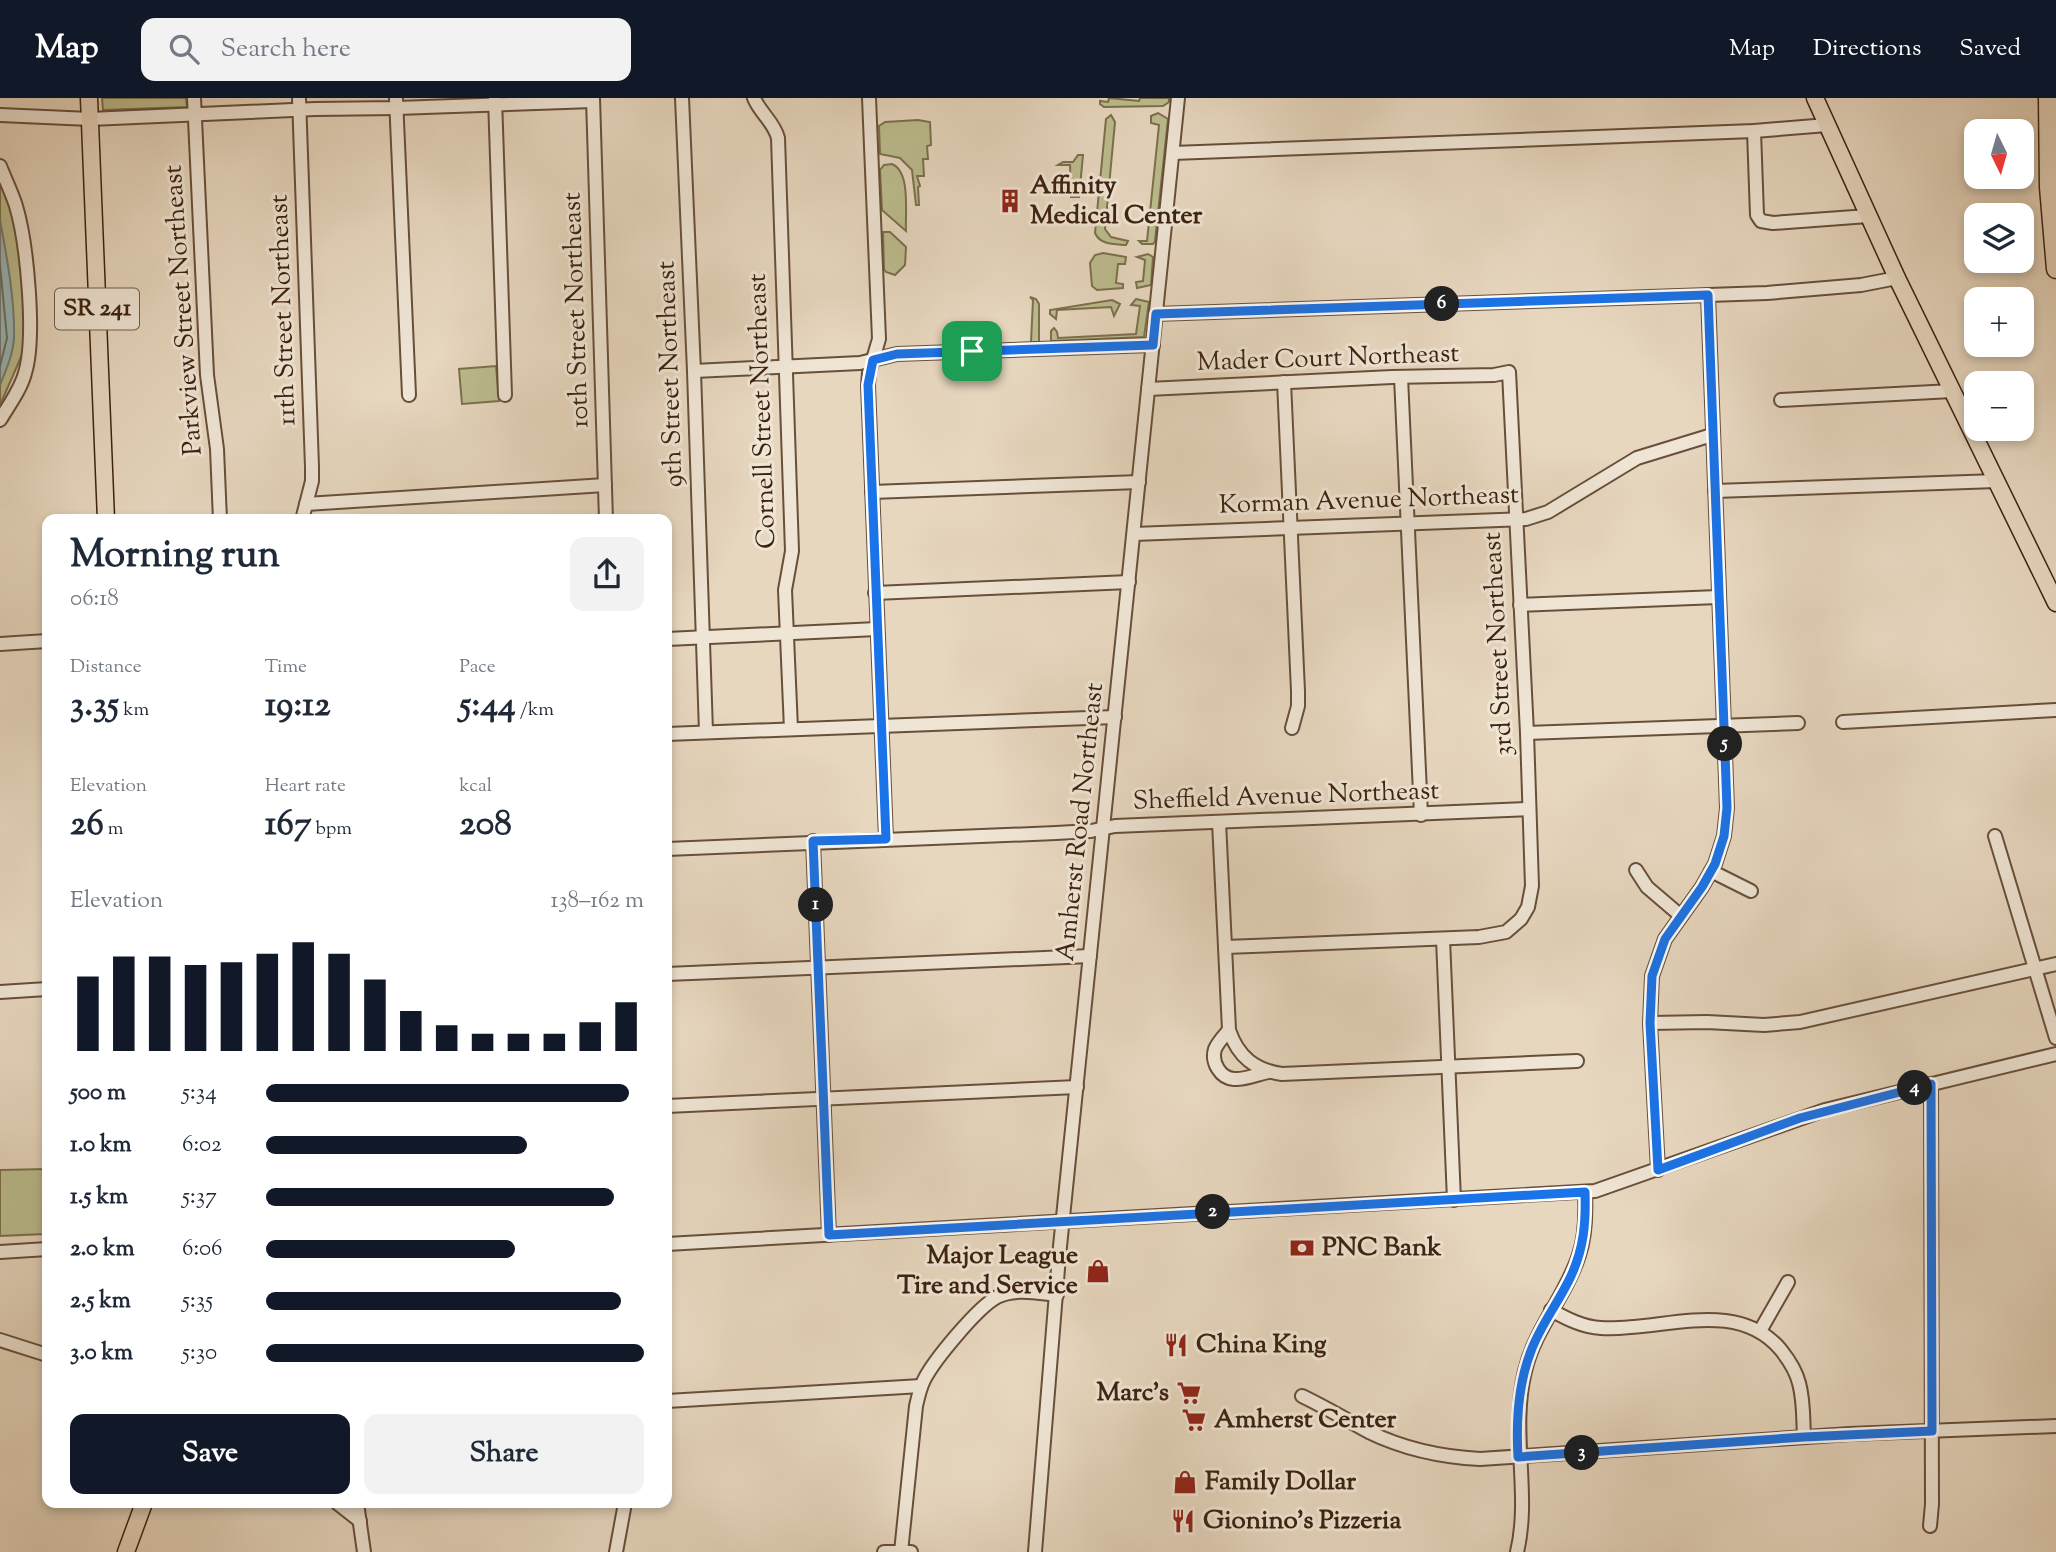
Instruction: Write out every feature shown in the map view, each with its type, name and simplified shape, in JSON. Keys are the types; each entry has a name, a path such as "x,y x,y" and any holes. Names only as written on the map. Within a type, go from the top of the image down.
{"highway":[{"path":"2048,98 2049,187 2056,269"}],"main road":[{"name":"SR 241","path":"89,98 106,514"},
{"path":"1815,98 1897,278 2056,603"},
{"path":"126,1552 142,1508"}],"street":[{"name":"Parkview Street Northeast","path":"194,98 207,376 216,449 220,514"},
{"name":"9th Street Northeast","path":"682,98 706,732"},
{"name":"Cornell Street Northeast","path":"754,98 778,138 792,551 785,578 791,729"},
{"path":"869,98 879,339 868,385 886,839"},
{"name":"Amherst Road Northeast","path":"1035,1552 1077,1087 1178,98"},
{"path":"0,115 90,119 194,114 299,104 593,99"},
{"name":"10th Street Northeast","path":"593,99 606,514"},
{"path":"495,102 505,395"},
{"path":"397,103 409,395"},
{"name":"11th Street Northeast","path":"299,104 312,467 312,481 304,514"},
{"path":"1172,153 1754,131 1827,125"},
{"path":"1754,131 1757,215 1761,221 1773,223 1868,216"},
{"path":"0,166 16,208 27,277 30,326 26,370 0,420"},
{"path":"1156,314 1792,291 1861,285 1897,278"},
{"path":"1658,1170 1650,1023 1650,989 1654,966 1665,939 1711,871 1720,850 1726,822 1708,295"},
{"path":"694,371 860,363 897,354 1153,345"},
{"name":"Mader Court Northeast","path":"1148,389 1494,375 1509,372"},
{"name":"3rd Street Northeast","path":"1224,947 1496,935 1512,929 1528,907 1531,872 1527,733 1509,372"},
{"path":"1401,377 1421,815"},
{"path":"1284,382 1298,691 1298,706 1292,728"},
{"path":"1781,400 1952,391"},
{"name":"Korman Avenue Northeast","path":"1134,534 1516,520 1548,512 1637,458 1712,435"},
{"path":"1715,491 1996,481"},
{"path":"872,492 1139,482"},
{"path":"306,504 605,485"},
{"path":"875,593 1129,582"},
{"path":"1521,605 1718,597"},
{"path":"672,639 877,629"},
{"path":"0,644 42,642"},
{"path":"1843,722 2056,710"},
{"path":"672,734 1115,717"},
{"path":"1527,733 1798,723"},
{"name":"Sheffield Avenue Northeast","path":"672,849 1529,809"},
{"path":"1219,822 1229,1030 1234,1044 1245,1060 1268,1072 1282,1074 1577,1061"},
{"path":"1995,836 2056,1038"},
{"path":"813,841 829,1235"},
{"path":"1636,870 1647,887 1681,916"},
{"path":"1711,871 1751,891"},
{"path":"1443,939 1454,1200"},
{"path":"672,974 1090,956"},
{"path":"1650,1023 1764,1025 1800,1022 2056,964"},
{"path":"0,992 42,989"},
{"path":"1229,1030 1217,1045 1214,1054 1216,1065 1222,1073 1236,1079 1268,1072"},
{"path":"672,1244 1595,1191 1800,1118 2056,1054"},
{"path":"1930,1526 1931,1084"},
{"path":"672,1106 1077,1087"},
{"path":"1517,1552 1521,1510 1519,1414 1525,1369 1539,1332 1571,1276 1582,1247 1586,1213 1585,1192"},
{"path":"0,1252 42,1249"},
{"path":"1760,1331 1788,1282"},
{"path":"884,1552 904,1551 914,1419 921,1386 939,1358 978,1312 997,1297 1028,1292 1057,1295"},
{"path":"1551,1310 1573,1322 1600,1328 1716,1320 1738,1322 1760,1331 1777,1345 1797,1376 1802,1397 1804,1437"},
{"path":"0,1340 42,1353"},
{"path":"672,1401 921,1386"},
{"path":"1302,1396 1371,1433 1406,1447 1459,1458 1518,1457 1804,1437 2056,1426"},
{"path":"343,1508 360,1521"},
{"path":"358,1508 364,1552"},
{"path":"616,1552 624,1508"}],"green space":[{"path":"102,98 186,98 187,107 103,110"},
{"path":"1109,98 1139,101 1140,98 1169,98 1169,102 1163,106 1104,107 1100,104 1100,101 1108,102"},
{"path":"1158,113 1168,119 1155,241 1153,244 1142,244 1139,241 1147,241 1159,125 1151,123 1151,116"},
{"path":"1111,115 1115,122 1105,229 1111,237 1128,241 1126,245 1104,242 1095,233 1106,119"},
{"path":"885,122 930,122 931,145 927,146 928,159 923,159 924,176 917,176 920,186 919,205 916,205 912,170 900,158 880,154 879,126"},
{"path":"1078,155 1083,155 1079,197 1071,197 1070,165 1058,165 1073,162"},
{"path":"892,164 898,168 905,184 906,231 882,210 880,170 884,165"},
{"path":"0,174 11,204 18,241 24,296 25,348 0,405"},
{"path":"883,232 890,232 906,247 905,265 895,275 884,269"},
{"path":"1103,253 1126,257 1125,264 1118,264 1116,283 1123,284 1123,288 1097,290 1092,286 1090,263 1095,255"},
{"path":"1148,254 1153,257 1151,285 1137,288 1136,282 1143,281 1145,260 1137,257"},
{"path":"1030,297 1036,299 1039,304 1039,342 1031,342 1033,300"},
{"path":"1136,299 1149,302 1144,337 1051,341 1051,331 1054,328 1058,338 1136,334 1140,306 1131,305"},
{"path":"1112,300 1120,304 1114,316 1111,307 1057,310 1056,319 1050,314 1050,310"},
{"path":"496,366 499,401 462,404 459,369"},
{"path":"42,1169 42,1234 0,1236 0,1170"}],"water":[{"path":"0,220 12,294 14,338 11,356 0,385"}],"place":[{"name":"Affinity Medical Center","path":"1010,201"},
{"name":"PNC Bank","path":"1302,1248"},
{"name":"Major League Tire and Service","path":"1098,1271"},
{"name":"China King","path":"1176,1345"},
{"name":"Marc's","path":"1189,1393"},
{"name":"Amherst Center","path":"1194,1420"},
{"name":"Family Dollar","path":"1185,1482"},
{"name":"Gionino's Pizzeria","path":"1183,1521"}],"route":[{"path":"1708,295 1727,808 1724,836 1715,864 1665,939 1652,976 1650,1023 1658,1170 1800,1118 1931,1084 1932,1431 1850,1434 1518,1457 1521,1386 1525,1369 1539,1332 1579,1257 1586,1213 1585,1192 829,1235 813,841 886,839 869,373 873,360 885,356 972,351 1153,345 1156,314 1708,295"}]}
